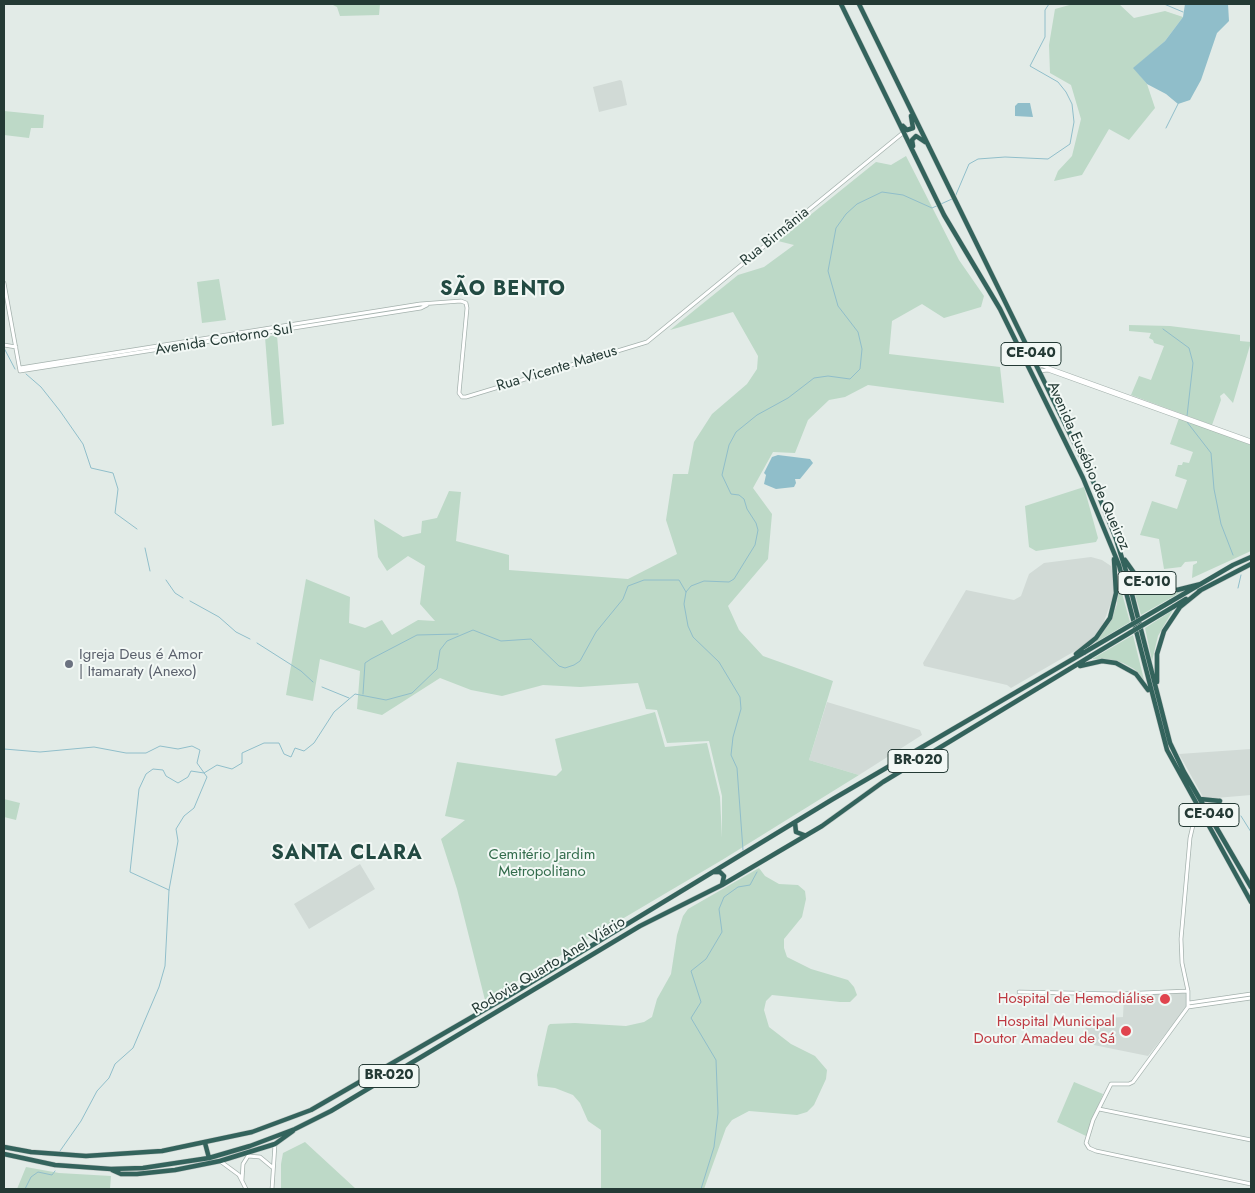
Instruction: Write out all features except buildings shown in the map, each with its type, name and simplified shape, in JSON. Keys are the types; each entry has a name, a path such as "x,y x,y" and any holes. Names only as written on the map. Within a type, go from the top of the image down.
{"highway":[{"name":"CE-040","path":"841,4 915,154"},
{"name":"CE-040","path":"859,4 929,147"},
{"path":"898,119 906,129 911,130 914,125 912,111"},
{"path":"915,154 912,142 915,137 921,138 929,147"},
{"name":"Avenida Eusébio de Queiroz","path":"929,147 1093,481 1116,539 1144,636 1170,743 1251,887"},
{"name":"Avenida Eusébio de Queiroz","path":"915,154 944,215 998,307 1034,376 1083,478 1114,553 1167,750 1251,902"},
{"name":"CE-010","path":"1116,539 1129,567 1144,582 1161,588 1177,590 1201,584 1251,557"},
{"path":"1052,670 1088,647 1106,624 1116,593 1114,553"},
{"path":"1159,701 1156,661 1160,640 1174,613 1201,590 1251,564"},
{"name":"BR-020","path":"1070,669 1201,584"},
{"name":"BR-020","path":"1052,670 1201,590"},
{"name":"BR-020","path":"1070,669 1094,662 1109,661 1122,665 1140,677 1153,702"},
{"name":"Rodovia Quarto Anel Viário","path":"4,1154 55,1165 111,1169 143,1168 209,1158 250,1146 296,1129 444,1044 640,926 740,875 822,826 883,782 1070,669"},
{"name":"Rodovia Quarto Anel Viário","path":"4,1147 31,1152 86,1156 162,1151 252,1132 309,1111 392,1065 796,821 1052,670"},
{"path":"933,740 940,748"},
{"path":"1200,799 1220,801 1209,815"},
{"path":"796,821 794,827 796,832 800,835 807,835"},
{"path":"714,872 720,872 724,876 722,885"},
{"path":"438,1037 444,1044"},
{"path":"392,1065 396,1072"},
{"path":"111,1169 122,1174 137,1174 175,1170 220,1161 275,1144 296,1129"},
{"path":"205,1143 209,1158"}],"street":[{"name":"Rua Birmânia","path":"647,342 904,132"},
{"path":"4,284 16,347 4,345"},
{"name":"Avenida Contorno Sul","path":"16,347 20,370 397,308 461,301 467,305 459,390 461,396 466,397"},
{"name":"Rua Vicente Mateus","path":"466,397 647,342"},
{"path":"1034,363 1064,375"},
{"path":"1039,372 1046,369 1251,442"},
{"path":"1198,808 1190,838 1181,938 1182,964 1188,990 1188,1006 1133,1082 1129,1084 1111,1084 1087,1138 1087,1147 1096,1151 1251,1184"},
{"path":"1020,990 1119,994 1188,990"},
{"path":"1188,1006 1251,994"},
{"path":"1188,1006 1251,998"},
{"path":"1099,1109 1251,1140"},
{"path":"272,1189 275,1144"},
{"path":"242,1180 242,1164 248,1156 260,1157 272,1167"},
{"path":"220,1161 235,1171 246,1189"}],"shaded area":[{"path":"622,81 627,105 599,112 593,87"},
{"path":"1091,557 1102,560 1111,566 1114,581 1113,597 1102,627 1087,644 1011,688 1007,685 924,666 923,663 966,590 1014,600 1021,596 1029,574 1044,563"},
{"path":"827,702 920,730 922,735 859,775 809,760"},
{"path":"1251,749 1251,795 1216,798 1203,797 1179,754"},
{"path":"360,864 375,889 309,929 294,904"},
{"name":"Hospital Municipal Doutor Amadeu de Sá","path":"1186,991 1186,1008 1148,1056 1079,1042 1090,1019 1123,1017 1124,996"}],"green space":[{"path":"331,4 380,4 379,15 340,16 337,7"},
{"path":"1073,4 1119,4 1134,18 1165,11 1183,17 1165,41 1134,68 1147,84 1155,108 1129,140 1109,129 1082,175 1054,181 1058,171 1072,156 1081,119 1071,85 1050,73 1049,45 1055,9"},
{"path":"4,111 44,115 43,128 31,128 29,138 4,135"},
{"name":"Cemitério Jardim Metropolitano","path":"906,156 959,260 984,296 981,307 944,318 922,304 892,321 889,354 1000,367 1004,403 868,385 845,397 829,400 808,420 795,453 773,452 753,488 772,514 768,559 728,606 739,630 763,656 833,681 809,760 859,775 722,860 485,1000 457,889 441,839 465,820 445,816 457,762 556,776 562,770 555,739 655,712 665,747 707,743 720,797 722,838 722,796 709,741 667,743 657,710 646,709 638,683 580,687 543,685 502,696 471,690 440,678 382,715 357,709 360,671 320,659 313,701 286,695 306,579 350,597 349,623 365,628 382,620 392,635 418,620 435,621 420,604 425,566 408,556 387,571 378,557 374,519 403,537 421,533 422,521 437,518 449,491 461,492 456,541 509,555 509,570 628,579 677,554 666,520 673,474 688,474 694,442 712,414 747,384 757,369 758,356 733,312 670,330 738,275 764,267 794,245 778,241 876,162 891,165"},
{"path":"219,279 226,320 202,323 197,282"},
{"path":"1129,325 1170,326 1240,335 1240,341 1251,342 1233,403 1224,393 1220,396 1221,400 1212,425 1131,395 1139,376 1151,380 1164,346 1154,343 1149,338 1151,333 1129,331"},
{"path":"277,335 284,424 272,426 265,337"},
{"path":"1179,418 1251,445 1251,551 1192,578 1193,565 1197,561 1185,562 1181,567 1164,569 1159,539 1140,535 1152,501 1177,509 1187,480 1175,476 1178,465 1182,465 1183,462 1189,463 1193,452 1170,444"},
{"path":"1084,487 1098,538 1096,542 1036,551 1029,547 1025,506"},
{"path":"1128,570 1149,587 1173,592 1183,591 1141,615"},
{"path":"1118,579 1130,622 1095,643 1111,620 1117,604"},
{"path":"1173,610 1158,636 1152,661 1145,628"},
{"path":"1133,635 1144,680 1134,669 1123,663 1112,660 1092,659"},
{"path":"4,799 20,803 16,820 4,817"},
{"path":"759,868 765,876 779,884 798,885 805,891 806,899 802,917 784,939 787,957 811,969 848,980 854,987 857,995 850,1002 772,995 766,1001 764,1010 769,1027 791,1044 815,1056 827,1070 826,1079 814,1105 807,1112 797,1115 749,1111 732,1120 726,1128 704,1189 601,1189 601,1130 588,1121 580,1103 573,1095 555,1088 538,1086 537,1075 548,1026 550,1024 575,1023 626,1026 644,1022 652,1017 657,999 671,974 677,935 683,916 688,909"},
{"path":"1074,1082 1103,1094 1086,1136 1057,1122"},
{"path":"305,1142 356,1189 281,1189 283,1153"},
{"path":"26,1167 59,1173 111,1176 110,1189 17,1189"}],"water":[{"path":"1185,4 1228,4 1229,21 1217,33 1201,80 1190,100 1178,104 1166,94 1147,84 1133,68 1165,41 1183,17"},
{"path":"1018,103 1030,103 1033,117 1015,116 1015,106"},
{"path":"778,455 810,459 813,463 800,479 795,479 794,487 776,489 764,484 766,475 764,473 772,457"}],"waterway":[{"path":"955,197 969,164 978,159 1005,157 1048,159 1070,144 1074,122 1072,104 1066,92 1058,82 1030,66 1045,37 1045,10 1049,4"},
{"path":"1164,4 1183,12"},
{"path":"1166,128 1178,104"},
{"path":"743,850 737,768 731,755 733,737 741,709 740,697 719,662 693,637 688,626 684,604 686,592 691,586 704,581 729,582 734,579 755,545 758,530 756,523 747,509 744,499 739,495 731,494 722,475 729,445 736,432 757,415 788,398 814,378 828,376 850,379 860,369 862,349 858,332 838,306 828,271 836,228 846,214 857,204 882,192 903,195 932,208 952,199"},
{"path":"1163,329 1189,348 1193,363 1187,416"},
{"path":"4,348 15,369"},
{"path":"26,374 41,387 83,444 91,468 113,473 118,489 115,513 137,529"},
{"path":"1187,422 1211,453 1214,489 1221,524 1233,555"},
{"path":"145,548 150,571"},
{"path":"1238,588 1241,575"},
{"path":"166,580 175,593 183,598"},
{"path":"169,890 130,872 139,789 146,774 153,769 163,770 166,776 178,783 188,777 191,771 204,773 217,765 232,769 242,763 242,753 264,743 279,743 284,754 291,757 295,748 304,751 314,743 334,712 355,694 386,700 412,693 437,669 440,650 447,641 473,630 501,641 531,639 559,666 565,668 580,661 596,632 623,599 628,586 644,580 679,580 686,592"},
{"path":"190,601 219,617 236,632 250,639"},
{"path":"363,694 365,663 371,659 417,635 458,634"},
{"path":"257,643 301,671 313,682"},
{"path":"322,687 349,698"},
{"path":"4,749 40,752 94,747 126,753 146,753 160,746 178,749 192,746 200,750 197,763 207,777 194,808 184,816 176,829 178,841 169,890 165,966 159,987 133,1048 115,1064 109,1078 97,1091 81,1121 60,1151"},
{"path":"1241,816 1251,832"},
{"path":"701,1189 714,1147 718,1113 716,1060 691,1018 701,1002 691,971 706,959 722,932 719,909 724,897 738,887 750,885 757,872"},
{"path":"25,1189 31,1177 38,1172 52,1175 55,1171"}],"place":[{"name":"Igreja Deus é Amor | Itamaraty (Anexo)","path":"69,664"},
{"name":"Hospital de Hemodiálise","path":"1165,999"},
{"name":"Hospital Municipal Doutor Amadeu de Sá","path":"1126,1031"}],"district":[{"name":"SÃO BENTO","path":"503,290"},
{"name":"SANTA CLARA","path":"347,854"}]}
